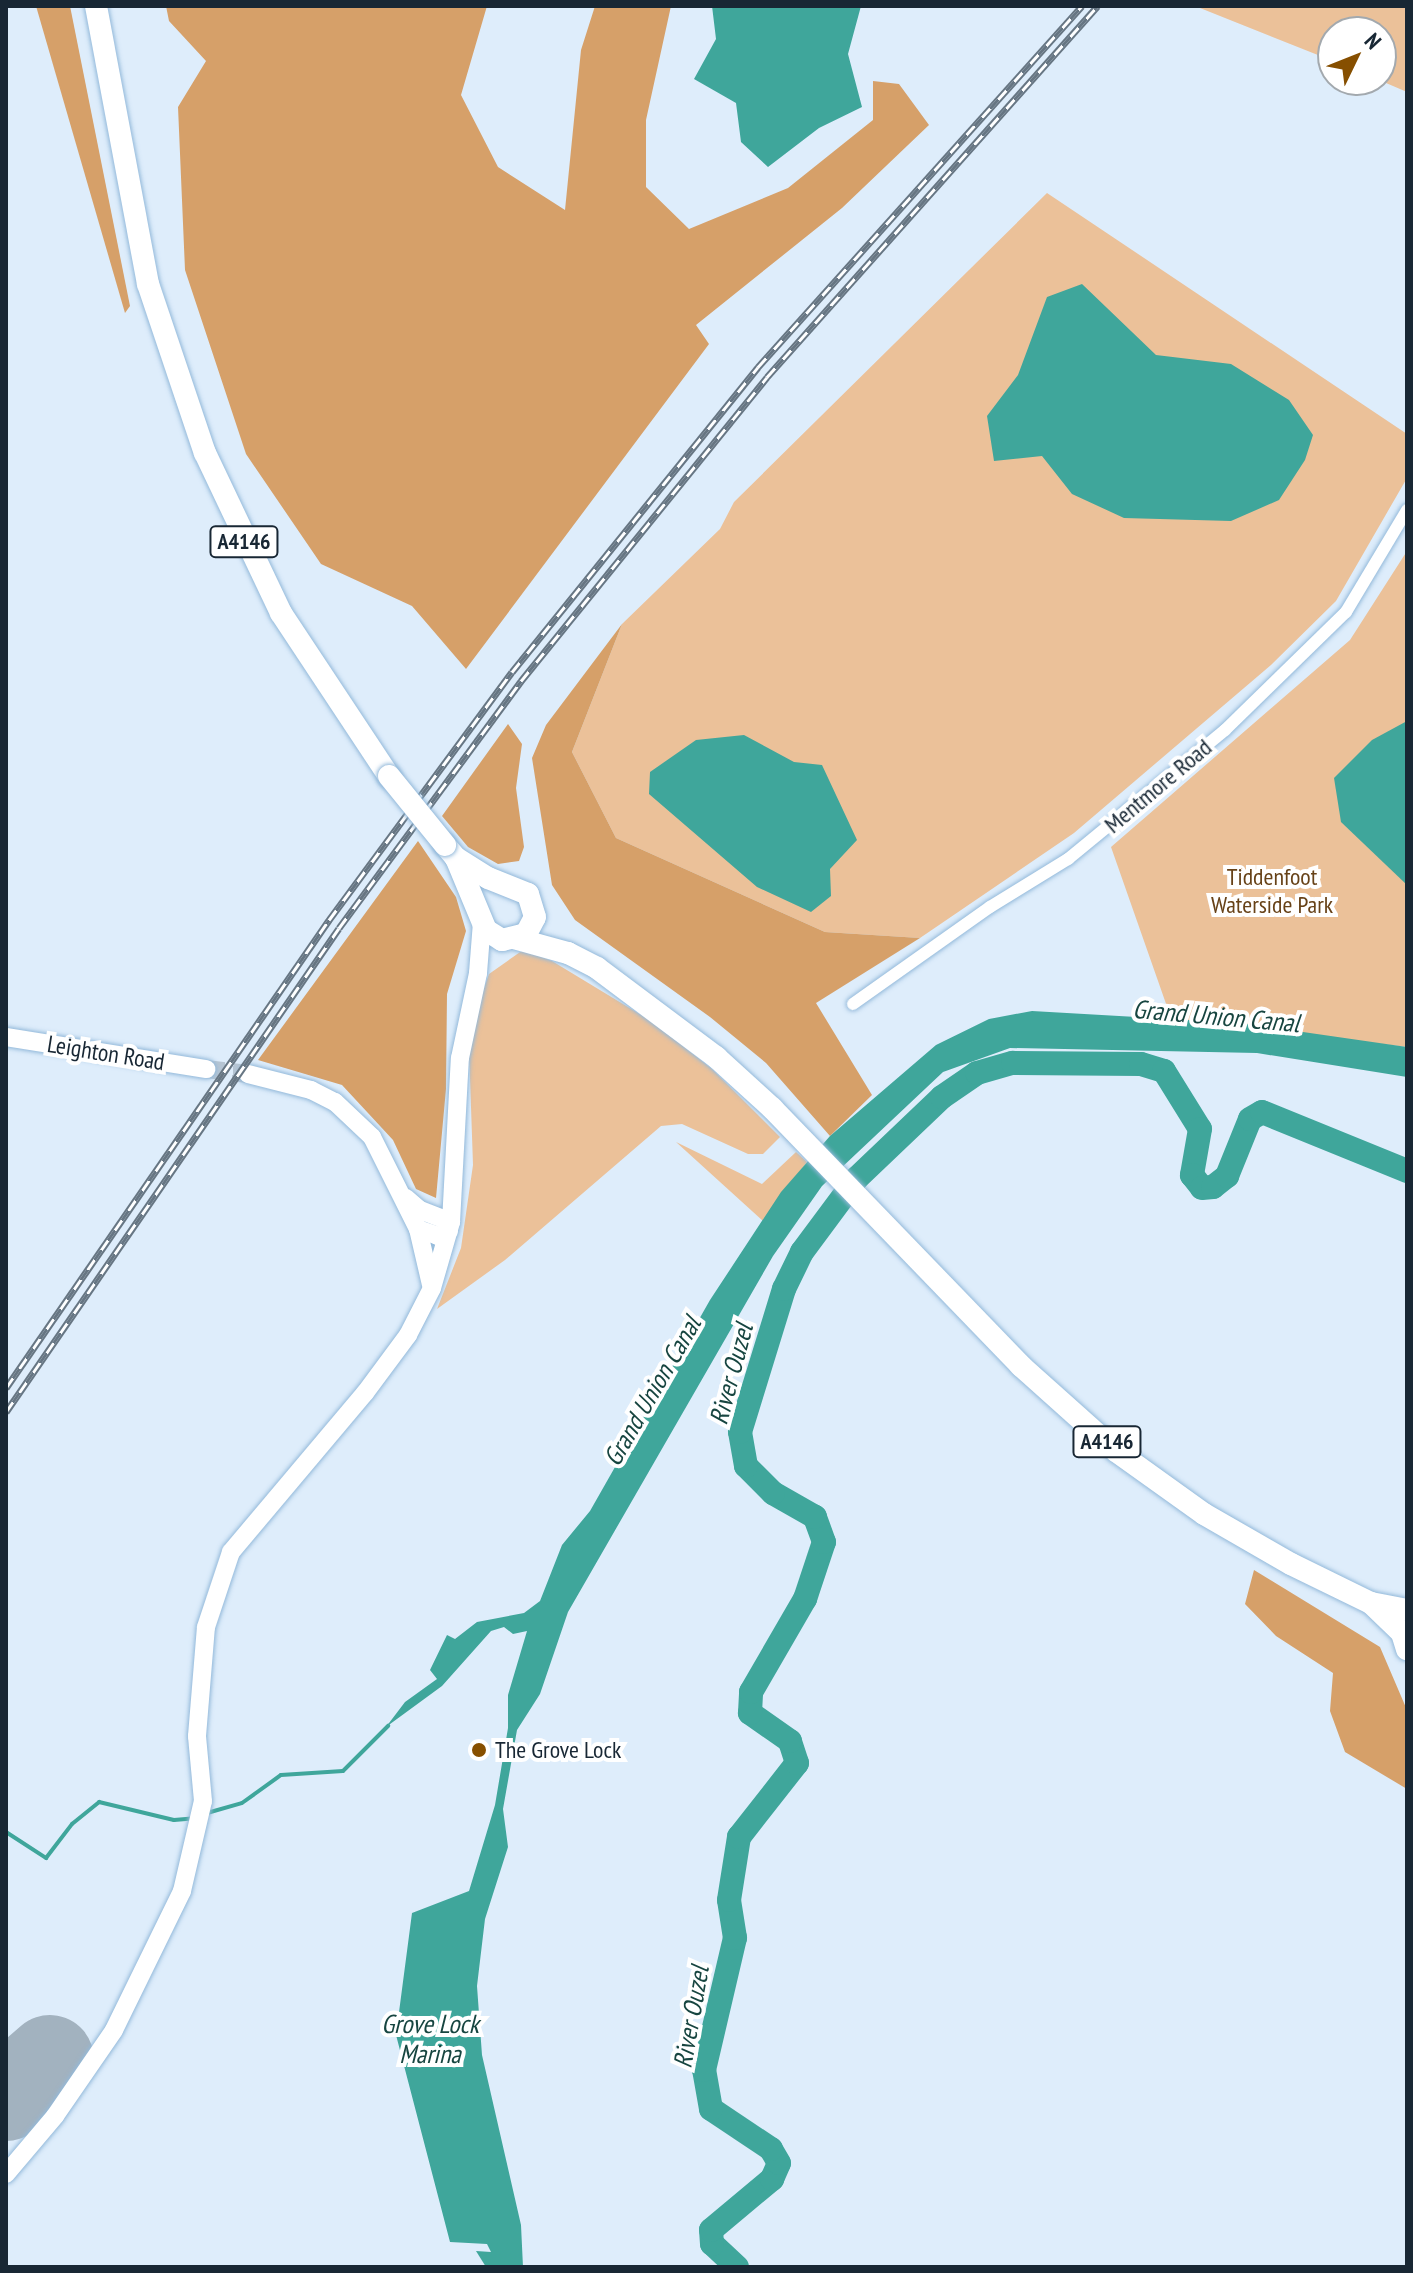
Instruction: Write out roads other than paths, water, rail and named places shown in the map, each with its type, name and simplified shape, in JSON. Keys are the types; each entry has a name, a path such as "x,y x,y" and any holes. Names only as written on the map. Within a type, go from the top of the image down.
{"highway":[{"name":"A4146","path":"96,6 148,284 205,453 281,613 389,776 451,851 481,917"},
{"name":"A4146","path":"451,851 504,885"},
{"path":"504,885 522,889 535,907 532,926 514,940 493,936 481,917 487,894 504,885"},
{"name":"A4146","path":"535,907 568,953"},
{"name":"A4146","path":"514,940 568,953 662,1014 772,1108 1021,1366 1116,1451 1204,1514 1371,1603 1405,1633"},
{"name":"A4146","path":"1371,1603 1407,1610"}],"main road":[{"path":"6,2174 55,2116 114,2030 182,1891 203,1801 197,1736 206,1627 231,1552 365,1393 408,1335 432,1288 450,1226 460,1058 478,973 481,917"},
{"path":"478,973 514,940"},
{"name":"Leighton Road","path":"6,1037 206,1069"},
{"path":"248,1074 311,1090 335,1102 372,1137 418,1229 432,1288"},
{"path":"404,1196 420,1210 450,1226"},
{"path":"418,1229 438,1236 450,1226"}],"street":[{"name":"Mentmore Road","path":"853,1004 990,907 1068,859 1225,730 1346,612 1407,510"}],"water":[{"path":"712,6 861,6 848,54 862,107 819,128 768,167 741,142 736,103 694,79 716,39"},
{"path":"1082,284 1156,355 1231,364 1289,400 1313,435 1305,460 1279,500 1231,521 1124,518 1072,494 1042,456 994,461 987,416 1018,375 1047,297"},
{"path":"1407,721 1407,885 1341,822 1334,778 1372,740"},
{"path":"744,735 794,762 822,765 857,840 830,869 831,896 811,912 757,887 649,794 650,772 696,740"},
{"name":"Grove Lock Marina","path":"1032,1011 1241,1023 1407,1047 1407,1077 1257,1053 1010,1048 943,1072 822,1186 773,1256 568,1612 540,1694 517,1730 503,1809 508,1847 485,1919 477,1986 482,2055 521,2225 523,2267 486,2267 476,2251 491,2252 487,2244 450,2242 396,2035 412,1913 469,1891 495,1805 508,1728 508,1695 527,1631 513,1634 504,1627 491,1631 442,1686 386,1727 405,1702 437,1679 430,1670 447,1635 455,1639 477,1622 524,1613 540,1601 562,1545 590,1511 710,1300 781,1192 830,1136 936,1045 989,1019"}],"waterway":[{"name":"River Ouzel","path":"737,2267 712,2244 711,2230 772,2179 779,2163 771,2149 711,2109 704,2070 735,1938 729,1900 739,1837 797,1763 790,1741 750,1713 751,1692 805,1599 824,1542 815,1517 773,1493 746,1466 740,1432 784,1289 802,1252 857,1178 942,1097 977,1073 1013,1063 1141,1064 1164,1071 1200,1129 1192,1175 1202,1188 1213,1187 1227,1176 1250,1119 1262,1112 1407,1171"},
{"path":"207,1813 242,1803 281,1775 343,1771 388,1726"},
{"path":"6,1832 46,1858 72,1824 99,1802 174,1820 195,1818"}],"tunnel":[{"path":"206,1069 248,1074"}],"railway":[{"path":"6,1388 329,920 512,672 758,367 1082,6"},
{"path":"6,1412 339,928 521,681 767,377 1098,6"}],"place":[{"name":"The Grove Lock","path":"479,1750"}],"park label":[{"name":"Tiddenfoot Waterside Park","path":"1272,891"}],"water label":[{"name":"Grand Union Canal","path":"1216,1016"},
{"name":"Grand Union Canal","path":"652,1391"}]}
